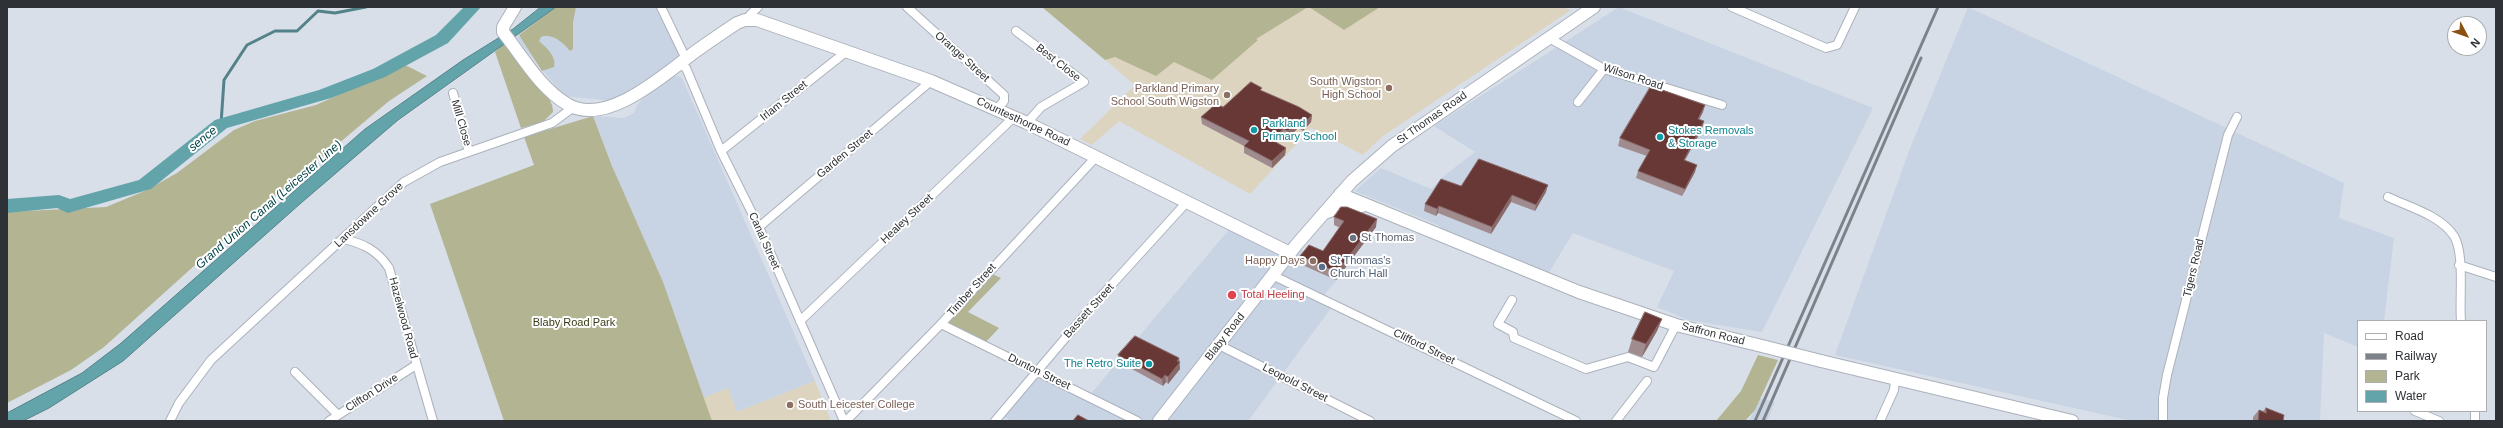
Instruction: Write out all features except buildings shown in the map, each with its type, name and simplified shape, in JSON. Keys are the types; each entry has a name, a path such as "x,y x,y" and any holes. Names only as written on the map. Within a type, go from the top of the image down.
{"main road":[{"path":"515,7 503,27 506,37 552,94 561,103 572,109 597,109 626,100 744,20"},
{"name":"St Thomas Road","path":"1290,252 1321,214 1340,194 1392,146 1594,7"},
{"name":"Countesthorpe Road","path":"744,20 757,20 931,81 1027,123 1186,203 1290,252"},
{"name":"Saffron Road","path":"1340,194 1579,292 1676,325 2072,421"},
{"name":"Saffron Road","path":"1321,214 1339,208 1367,206"},
{"name":"Blaby Road","path":"1160,421 1290,252"}],"street":[{"name":"Canal Street","path":"661,7 682,62 686,68 721,151 759,227 845,421"},
{"path":"744,20 758,7"},
{"name":"Orange Street","path":"907,7 1004,95 1004,101 997,110"},
{"path":"1732,7 1818,46 1830,48 1838,42 1855,7"},
{"name":"Best Close","path":"1016,31 1084,82 1041,107 1027,123"},
{"name":"Wilson Road","path":"1549,38 1604,69 1722,105"},
{"name":"Irlam Street","path":"721,151 847,51"},
{"path":"1578,102 1604,69"},
{"name":"Garden Street","path":"759,227 931,81"},
{"name":"Mill Close","path":"453,94 469,152"},
{"name":"Lansdowne Grove","path":"170,421 179,403 211,360 344,238 380,202 404,182 440,162 552,123 572,109"},
{"name":"Healey Street","path":"800,321 1014,117"},
{"name":"Tigers Road","path":"2163,421 2162,412 2166,383 2196,253 2228,135 2237,117"},
{"name":"Timber Street","path":"845,421 941,324 1096,157"},
{"path":"2388,197 2439,222 2454,236 2459,265 2461,320"},
{"name":"Bassett Street","path":"995,421 1036,371 1186,203"},
{"name":"Hazelwood Road","path":"344,238 366,244 380,254 389,268 433,421"},
{"path":"2459,265 2496,277"},
{"name":"Clifford Street","path":"1272,275 1576,421"},
{"path":"1512,300 1498,324 1513,332 1514,338 1586,368 1628,358 1654,368 1676,325"},
{"name":"Dunton Street","path":"941,324 1137,421"},
{"name":"Leopold Street","path":"1219,345 1370,421"},
{"name":"Clifton Drive","path":"329,421 416,365"},
{"path":"295,372 338,415"},
{"path":"1880,421 1894,390 1895,379"},
{"path":"1616,421 1648,381"},
{"path":"2417,412 2439,421"}],"shaded area":[{"path":"556,7 665,7 686,59 622,102 564,96 516,38"},
{"path":"1042,7 1561,7 1571,10 1383,136 1363,155 1311,128 1250,194 1119,121 1092,145 1080,139 1135,85"},
{"path":"1619,7 1873,108 1762,332 1688,320 1657,307 1674,271 1573,233 1545,279 1460,246 1438,225 1355,191 1381,168 1431,189 1445,175 1475,152 1434,126"},
{"path":"1968,7 2344,183 2339,218 2394,238 2384,320 2357,320 2357,347 2324,333 2320,421 2132,421 1835,355 1909,151"},
{"path":"678,76 682,78 815,381 737,412 703,398 593,116 624,118 634,113 637,105 647,95 672,77"},
{"path":"1237,220 1282,242 1347,269 1322,297 1334,304 1248,421 1012,421 1000,415 1037,371 1089,396"},
{"name":"South Leicester College","path":"815,381 831,421 711,421 703,398 728,388 737,412"},
{"path":"1760,398 1775,402 1767,421 1749,421"}],"green space":[{"path":"556,7 576,7 573,22 573,49 570,51 561,42 553,37 541,37 539,41 550,52 555,63 554,67 542,71 519,35"},
{"path":"1042,7 1308,7 1256,39 1258,40 1212,80 1174,62 1156,76 1115,57 1105,60"},
{"path":"1309,7 1380,7 1344,30"},
{"path":"503,44 533,76 548,96 553,112 543,122 521,128 495,52"},
{"path":"405,65 427,76 389,101 204,257 104,347 71,370 7,403 7,212 106,207 147,190 177,173 234,130 255,121 316,105"},
{"name":"Blaby Road Park","path":"593,116 612,166 663,282 712,421 504,421 430,204 534,165 524,137"},
{"path":"990,273 1001,278 968,312 999,328 985,343 943,321"},
{"path":"1758,355 1778,360 1755,410 1745,421 1716,421 1741,391"}],"water":[{"path":"541,7 556,7 398,120 301,203 123,361 49,408 23,421 7,421 7,413 82,373 120,344 365,129 463,60 513,29"}],"waterway":[{"name":"sence","path":"221,124 224,80 247,45 275,31 297,31 318,11 335,13 366,7"},
{"path":"7,206 59,201 68,206 145,185 221,124 325,94 379,73 442,39 473,7"}],"railway":[{"path":"1755,421 1938,7"},
{"path":"1763,421 1921,58"}],"place":[{"name":"South Wigston High School","path":"1389,88"},
{"name":"Parkland Primary School South Wigston","path":"1227,95"},
{"name":"Parkland Primary School","path":"1254,130"},
{"name":"Stokes Removals & Storage","path":"1660,137"},
{"name":"St Thomas","path":"1353,238"},
{"name":"Happy Days","path":"1313,261"},
{"name":"St Thomas's Church Hall","path":"1322,267"},
{"name":"Total Heeling","path":"1232,295"},
{"name":"The Retro Suite","path":"1149,364"},
{"name":"South Leicester College","path":"790,405"}],"water label":[{"name":"Grand Union Canal (Leicester Line)","path":"269,205"}]}
